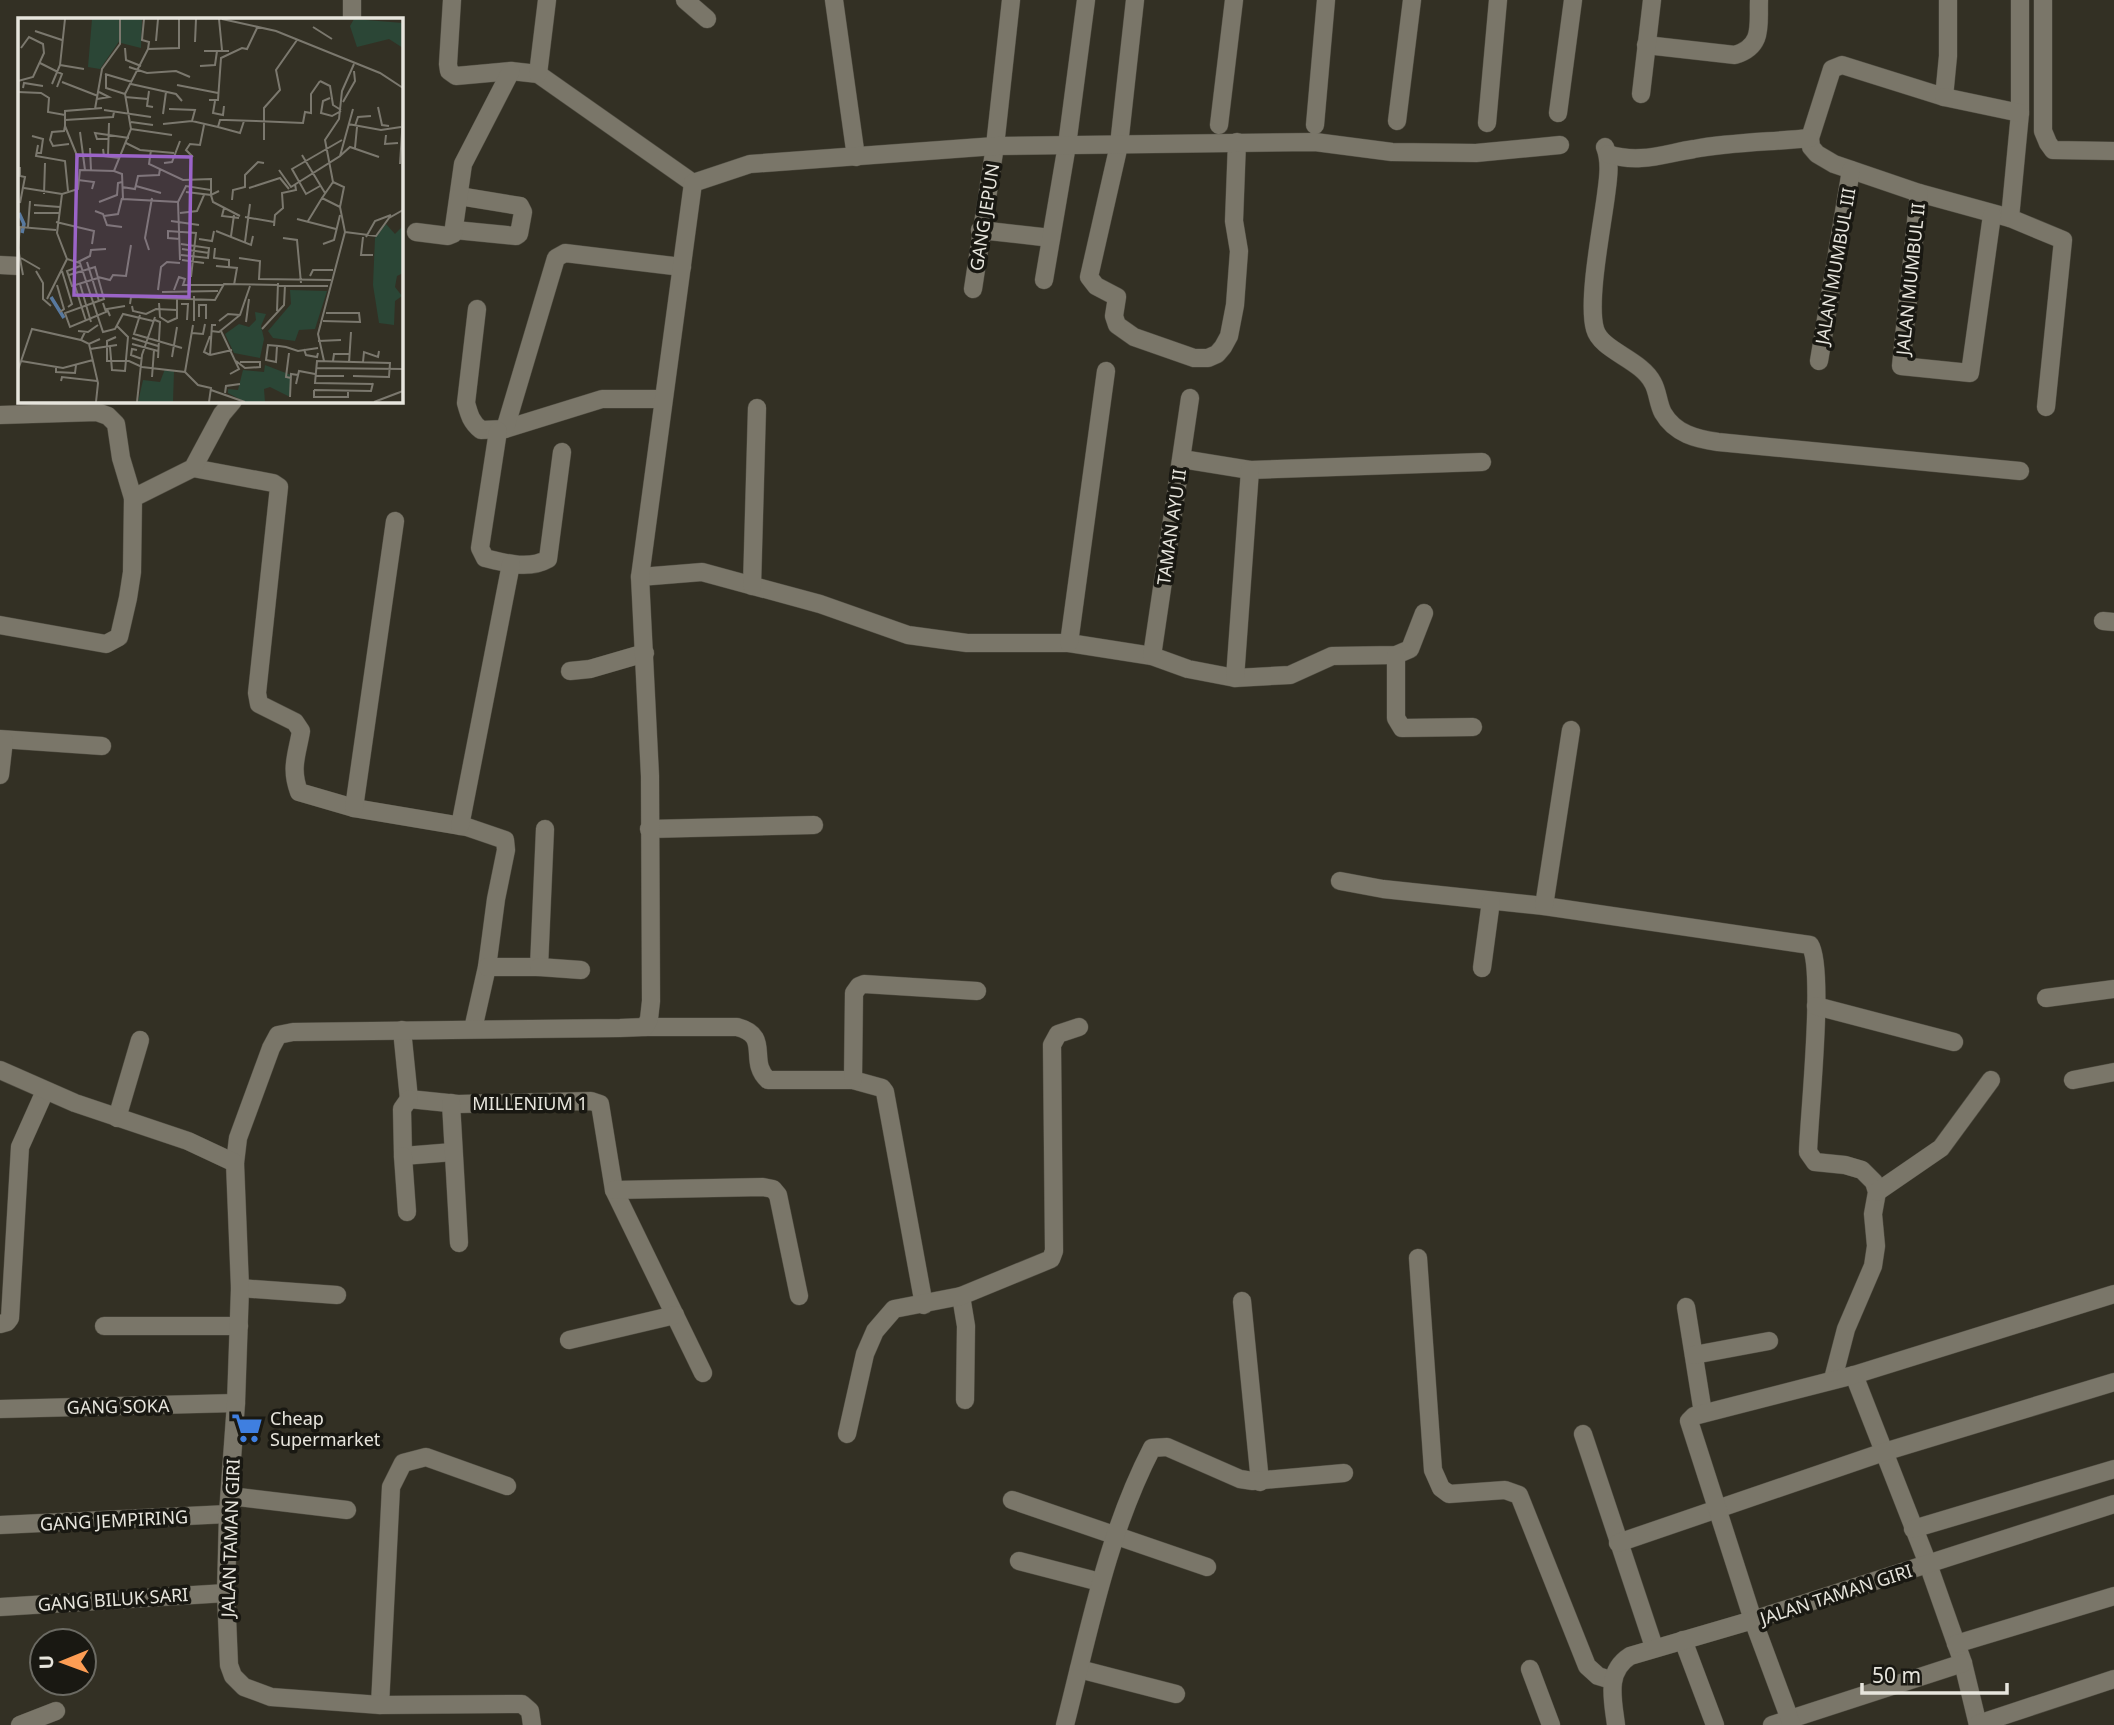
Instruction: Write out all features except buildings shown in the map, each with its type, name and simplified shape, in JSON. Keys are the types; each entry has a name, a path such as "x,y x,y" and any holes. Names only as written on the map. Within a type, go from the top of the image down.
{"street":[{"path":"352,0 352,18"},
{"path":"452,0 449,71 456,76 511,71 538,74 693,183"},
{"path":"538,74 547,0"},
{"path":"685,0 706,19"},
{"path":"834,0 856,157"},
{"name":"GANG JEPUN","path":"972,289 995,146 1012,0"},
{"path":"1044,280 1067,145 1086,0"},
{"path":"1135,0 1119,145 1090,277 1091,282 1117,297 1114,316 1117,326 1133,337 1194,358 1208,358 1217,354 1229,336 1235,304 1239,251 1234,221 1237,142"},
{"path":"1219,125 1234,0"},
{"path":"1315,125 1326,0"},
{"path":"1397,121 1412,0"},
{"path":"1487,123 1498,0"},
{"path":"1558,113 1573,0"},
{"path":"1641,94 1652,0"},
{"path":"1646,45 1735,55 1749,51 1758,32 1759,0"},
{"path":"1944,97 1948,55 1948,0"},
{"path":"2001,216 2013,166 2020,113 2020,0"},
{"path":"2043,0 2043,131 2048,144 2053,150 2114,151"},
{"path":"2020,113 1944,97 1842,65 1832,69 1810,138 1811,147 1817,154 1851,170 1919,193 1974,207 2063,240 2046,407"},
{"path":"416,232 448,236 453,234 463,164 511,71"},
{"path":"1810,138 1695,149 1646,158 1626,159 1606,150 1608,182 1592,302 1596,332 1602,341 1640,366 1652,382 1663,413 1678,429 1692,438 2020,471"},
{"path":"693,183 750,164 995,146 1315,142 1392,152 1476,153 1560,145"},
{"name":"JALAN MUMBUL III","path":"1819,361 1851,170"},
{"path":"645,1027 652,1001 650,776 640,577 693,183"},
{"name":"JALAN MUMBUL II","path":"1919,193 1901,366 1970,373 2001,216"},
{"path":"455,230 516,236 519,234 523,212 519,205 459,197"},
{"path":"980,230 1051,239"},
{"path":"562,452 548,559 540,564 511,564 485,558 480,548 502,430 556,258 565,253 682,267"},
{"path":"0,265 18,267"},
{"path":"477,309 466,402 474,425 481,430 502,430 602,399 663,398"},
{"path":"1069,643 1105,371"},
{"name":"TAMAN AYU II","path":"1152,656 1190,398"},
{"path":"133,498 193,468 222,414 232,402"},
{"path":"0,415 97,412 111,408 117,427 121,458 133,498 132,572 119,637 106,644 0,625"},
{"path":"752,586 757,408"},
{"path":"1182,459 1250,470 1482,462"},
{"path":"193,468 273,483 278,487 257,693 258,704 295,722 301,731 293,777 299,792 354,808 460,826 505,840 506,849 487,967 473,1029"},
{"path":"1235,678 1250,470"},
{"path":"354,808 395,521"},
{"path":"460,826 511,564"},
{"path":"640,577 702,572 820,604 908,635 967,643 1069,643 1152,656 1188,669 1235,678 1290,675 1332,656 1396,654 1410,649 1424,613"},
{"path":"570,671 590,669 645,653"},
{"path":"1396,654 1396,718 1402,728 1473,727"},
{"path":"1544,906 1571,730"},
{"path":"0,775 2,739 102,746"},
{"path":"649,829 814,825"},
{"path":"539,967 545,829"},
{"path":"1340,881 1383,889 1544,906 1810,945 1814,956 1816,1006 1808,1152 1815,1162 1862,1170 1874,1182 1877,1192 1873,1214 1876,1246 1873,1266 1846,1329 1833,1379"},
{"path":"1482,968 1491,901"},
{"path":"487,967 581,970"},
{"path":"853,1080 854,993 859,986 864,984 977,991"},
{"path":"2046,998 2114,989"},
{"path":"1816,1006 1954,1042"},
{"path":"407,1212 402,1109 409,1099 402,1030 737,1027 747,1030 756,1039 761,1072 768,1080 853,1080 876,1084 885,1092 925,1305"},
{"path":"847,1434 865,1354 875,1331 894,1309 961,1296 1051,1259 1054,1251 1052,1045 1058,1034 1079,1027"},
{"name":"JALAN TAMAN GIRI","path":"402,1030 293,1032 278,1035 237,1138 235,1163 240,1288 236,1403 228,1514 226,1593 229,1665 233,1676 244,1687 271,1697 380,1706 522,1704 530,1711 532,1725"},
{"path":"117,1118 140,1040"},
{"path":"0,1070 45,1091 188,1142 235,1163"},
{"path":"2073,1080 2114,1072"},
{"path":"1877,1192 1941,1148 1991,1080"},
{"path":"0,1324 10,1318 7,1248 20,1147 45,1091"},
{"name":"MILLENIUM 1","path":"409,1099 451,1103 591,1101 600,1104 614,1190 703,1373"},
{"path":"451,1103 459,1243"},
{"path":"404,1156 453,1152"},
{"path":"614,1190 773,1189 778,1195 799,1296"},
{"path":"1418,1258 1433,1470 1438,1483 1449,1494 1505,1490 1519,1495 1587,1666 1598,1676 1611,1680 1616,1725"},
{"path":"240,1288 337,1295"},
{"path":"1791,1722 1753,1620 1689,1424 1694,1416 1854,1375 2114,1294"},
{"path":"961,1296 966,1326 965,1400"},
{"path":"1242,1301 1260,1482"},
{"path":"1686,1307 1703,1413"},
{"path":"569,1340 675,1315"},
{"path":"104,1326 239,1326"},
{"path":"1694,1355 1769,1341"},
{"path":"1854,1375 1928,1564 1963,1663 1978,1724 2114,1679"},
{"path":"1618,1543 1884,1452 2114,1382"},
{"name":"GANG SOKA","path":"0,1409 236,1403"},
{"path":"1583,1434 1654,1647"},
{"path":"1065,1725 1100,1582 1115,1535 1152,1448 1167,1447 1240,1479 1260,1482 1344,1473"},
{"path":"380,1706 391,1487 403,1463 426,1457 507,1486"},
{"path":"1913,1529 2114,1469"},
{"path":"230,1496 347,1510"},
{"path":"1012,1500 1207,1567"},
{"name":"JALAN TAMAN GIRI","path":"1611,1680 1622,1661 1654,1647 1753,1620 2114,1504"},
{"name":"GANG JEMPIRING","path":"0,1525 228,1514"},
{"path":"1019,1560 1100,1582"},
{"name":"GANG BILUK SARI","path":"0,1607 226,1593"},
{"path":"1956,1644 2114,1596"},
{"path":"1683,1640 1715,1725"},
{"path":"1772,1725 1791,1722 1963,1663"},
{"path":"1079,1669 1176,1694"},
{"path":"1530,1669 1551,1725"},
{"path":"20,1725 56,1710"}],"place":[{"name":"Cheap Supermarket","path":"247,1428"}]}
